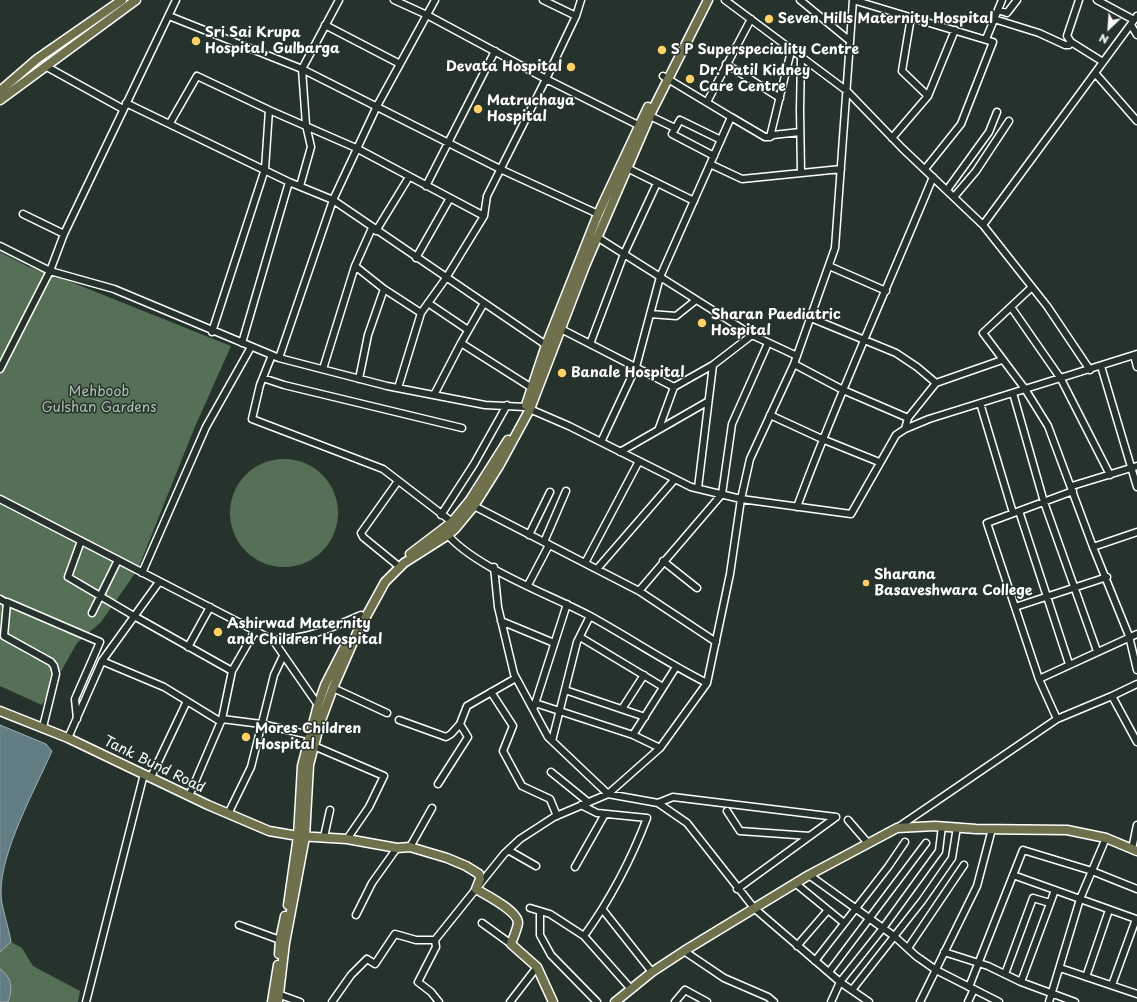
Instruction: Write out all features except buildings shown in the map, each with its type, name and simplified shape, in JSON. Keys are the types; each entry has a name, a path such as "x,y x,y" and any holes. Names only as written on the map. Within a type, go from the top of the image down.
{"main road":[{"path":"0,91 38,59 122,0"},
{"path":"0,100 136,0"},
{"path":"278,996 280,940 302,837 302,766 318,704 325,685 361,615 385,574 396,564 446,532 470,500 527,408 546,345 598,214 702,0"},
{"path":"272,1002 278,996 302,837 308,778 314,746 333,688 357,633 385,582 404,563 446,532 474,506 499,466 527,408 562,329 597,237 627,168 642,126 650,116 665,77 708,0"},
{"name":"Tank Bund Road","path":"0,711 68,738 189,796 269,831 302,837 347,839 397,848 410,847"},
{"path":"614,1002 652,972 684,951 795,883 867,842 897,828 942,826 992,829 1067,830 1106,838 1134,850"},
{"path":"410,847 447,858 479,874 480,879 476,889 506,908 517,918 518,923 511,944 537,967 553,1002"}],"street":[{"path":"0,369 50,271 64,234 176,0"},
{"path":"300,186 311,147 306,125 302,69 339,0"},
{"path":"394,0 427,15 546,79 642,126"},
{"path":"279,358 333,200 356,148 377,106 435,0"},
{"path":"543,0 576,16"},
{"path":"398,388 421,313 446,278 484,216 486,196 546,79 576,16 581,0"},
{"path":"725,0 791,51 847,91 892,138 983,225 1032,287 1090,370"},
{"path":"800,0 850,41"},
{"path":"439,1002 431,992 418,982 436,947 435,940 508,850 531,830 557,816 608,794 660,748 707,683 730,574 741,499 750,459 794,364 835,248 853,0 994,42 961,124 925,169"},
{"path":"986,39 1002,0"},
{"path":"998,10 1006,13 1017,0"},
{"path":"1079,0 1067,36 1071,42 1103,62"},
{"path":"1097,0 1134,20"},
{"path":"169,16 302,69 500,168 598,214"},
{"path":"911,17 902,71 928,96"},
{"path":"707,102 751,19"},
{"path":"994,19 1039,33 1065,45 1069,45 1071,42"},
{"path":"1134,20 1137,35"},
{"path":"983,225 1134,20"},
{"path":"325,25 400,64"},
{"path":"892,138 928,96 955,30"},
{"path":"426,186 495,51"},
{"path":"770,137 791,51"},
{"path":"802,58 800,132 802,173"},
{"path":"726,64 780,98"},
{"path":"46,67 123,109"},
{"path":"1095,73 1137,121"},
{"path":"170,123 197,76 269,110 356,148 484,216"},
{"path":"665,77 765,137 800,132"},
{"path":"126,103 265,169 289,182 333,200 416,258 546,345"},
{"path":"212,332 265,169 269,110"},
{"path":"947,190 989,132 998,112"},
{"path":"650,116 675,128"},
{"path":"601,442 636,367 660,277 731,117"},
{"path":"714,156 672,134 680,120 721,140"},
{"path":"954,197 976,171 1009,121"},
{"path":"710,164 742,179 841,169"},
{"path":"627,168 694,201"},
{"path":"323,369 355,266 374,229 409,176"},
{"path":"797,507 822,439 933,177"},
{"path":"242,343 289,182"},
{"path":"590,344 624,254 657,183"},
{"path":"416,258 450,198"},
{"path":"23,214 64,234"},
{"path":"597,237 752,335 797,356"},
{"path":"0,246 50,271 114,289 212,332 279,358 323,369 358,380 485,405 507,405 527,408 601,442 675,479 698,488 741,499 851,514 879,462 896,435 905,429 929,419 1135,355 1137,367"},
{"path":"355,266 384,289 421,313"},
{"path":"829,266 886,291"},
{"path":"1032,287 983,333 1025,389 1048,426 1093,547 1107,577 1129,636 1137,670"},
{"path":"358,380 368,335 384,289"},
{"path":"650,314 676,316 696,300"},
{"path":"428,303 468,330"},
{"path":"434,395 484,303"},
{"path":"1011,307 1061,379 1110,475"},
{"path":"810,318 896,354 917,367 936,383"},
{"path":"562,329 674,387"},
{"path":"659,428 674,387 713,365 752,335"},
{"path":"461,343 532,388"},
{"path":"639,591 663,561 722,494 732,424 768,343"},
{"path":"142,573 206,427 251,346"},
{"path":"272,355 263,378 252,419 383,469 452,522"},
{"path":"905,429 908,418 936,383 1002,360"},
{"path":"794,364 843,390 908,418"},
{"path":"698,488 707,402 713,365"},
{"path":"1101,366 1134,467 1137,487"},
{"path":"263,378 284,385 462,428"},
{"path":"1013,393 1044,502 1097,651"},
{"path":"620,452 659,428 707,402"},
{"path":"980,403 1069,664"},
{"path":"442,514 474,464 507,405"},
{"path":"770,415 822,439 879,462"},
{"path":"585,563 639,461"},
{"path":"1057,719 1039,679 987,523 1044,502 1072,489 1134,467"},
{"path":"597,569 675,479"},
{"path":"396,564 363,537 361,533 398,481"},
{"path":"528,585 566,491"},
{"path":"529,535 550,492"},
{"path":"0,499 273,640 318,704"},
{"path":"474,506 639,591 716,642"},
{"path":"446,532 469,553 494,568 590,616 676,667 707,683"},
{"path":"1093,547 1137,533"},
{"path":"81,541 68,576 134,616 232,671"},
{"path":"92,613 118,560"},
{"path":"663,561 697,588"},
{"path":"494,568 498,607 516,678 552,741 608,794 658,803 687,823 754,908 840,982 869,1002"},
{"path":"1015,607 1107,577"},
{"path":"68,738 102,661 159,582"},
{"path":"0,598 6,602 100,642 75,699 77,719"},
{"path":"6,602 4,636 54,666 56,674 43,727"},
{"path":"533,710 567,604"},
{"path":"188,647 210,607"},
{"path":"273,640 297,639 317,634 361,615"},
{"path":"552,741 580,637 590,616"},
{"path":"501,621 554,643"},
{"path":"189,796 221,721 232,671 255,630"},
{"path":"1039,679 1129,636 1137,634"},
{"path":"580,637 664,687"},
{"path":"228,814 250,767 274,675 283,656"},
{"path":"102,661 164,687 221,721 261,724 310,735"},
{"path":"633,735 676,667"},
{"path":"622,709 644,675"},
{"path":"399,720 446,737 451,734 460,724 467,706 516,678"},
{"path":"897,828 1057,719 1137,684"},
{"path":"333,688 387,714"},
{"path":"565,690 645,717"},
{"path":"491,692 513,726 503,751 522,786 550,799 557,816"},
{"path":"1112,696 1137,742"},
{"path":"86,1002 148,776 187,701"},
{"path":"535,703 633,735 660,748"},
{"path":"438,784 468,737 460,724"},
{"path":"314,746 384,776 369,807 347,839"},
{"path":"551,772 588,802"},
{"path":"658,803 673,797 836,817 738,888"},
{"path":"581,805 597,813 647,818 627,865 603,910 584,936"},
{"path":"410,847 432,808"},
{"path":"324,837 330,810"},
{"path":"727,811 740,831 810,836"},
{"path":"575,867 605,814"},
{"path":"848,820 867,842"},
{"path":"1134,850 1137,825"},
{"path":"831,1002 840,982 883,928 939,851 942,826"},
{"path":"852,990 922,901 952,858 957,827"},
{"path":"920,1002 977,886 992,829"},
{"path":"1049,1002 1080,899 1106,838"},
{"path":"816,961 888,867 905,842"},
{"path":"828,972 926,843"},
{"path":"356,915 372,883 397,848"},
{"path":"508,850 536,866"},
{"path":"968,1002 978,963 1023,850 1092,871 1137,889"},
{"path":"908,948 964,865"},
{"path":"809,875 856,907 936,970 999,1002"},
{"path":"1013,875 1136,919 1112,985"},
{"path":"795,883 844,923"},
{"path":"1021,982 1054,890"},
{"path":"1004,974 1034,898 1050,903"},
{"path":"530,908 550,914 584,936 631,989"},
{"path":"603,910 652,972"},
{"path":"797,946 828,910"},
{"path":"1086,977 1109,910"},
{"path":"540,911 540,935 551,955 597,1002"},
{"path":"482,923 511,944"},
{"path":"239,925 280,940"},
{"path":"332,1002 351,975 367,959 374,964 396,934 416,940 435,940"},
{"path":"684,951 724,978 768,997 774,1002"},
{"path":"944,952 978,963 1021,982 1053,992 1075,1002"},
{"path":"510,1002 537,967"},
{"path":"1060,968 1137,994"},
{"path":"675,1002 685,990 707,1002"},
{"path":"278,996 300,1002"}],"green space":[{"name":"Mehboob Gulshan Gardens","path":"0,252 29,267 61,278 231,346 194,429 138,569 101,622 77,643 42,705 0,686"},
{"path":"284,459 305,463 322,475 334,492 338,513 334,534 322,551 305,563 284,567 263,563 246,551 234,534 230,513 234,492 246,475 263,463"},
{"path":"11,942 22,948 33,966 80,991 78,1002 8,1002 11,988 7,976 0,969 0,952"}],"water":[{"path":"0,725 46,744 52,751 28,802 6,859 2,877 1,894 2,905 11,942 0,952"},
{"path":"0,969 7,976 11,988 8,1002 0,1002"}],"place":[{"name":"Seven Hills Maternity Hospital","path":"769,19"},
{"name":"Sri Sai Krupa Hospital, Gulbarga","path":"196,41"},
{"name":"S P Superspeciality Centre","path":"662,50"},
{"name":"Devata Hospital","path":"571,67"},
{"name":"Dr. Patil Kidney Care Centre","path":"690,79"},
{"name":"Matruchaya Hospital","path":"478,109"},
{"name":"Sharan Paediatric Hospital","path":"702,323"},
{"name":"Banale Hospital","path":"562,373"},
{"name":"Sharana Basaveshwara College","path":"866,583"},
{"name":"Ashirwad Maternity and Children Hospital","path":"218,632"},
{"name":"Mores Children Hospital","path":"246,737"}]}
